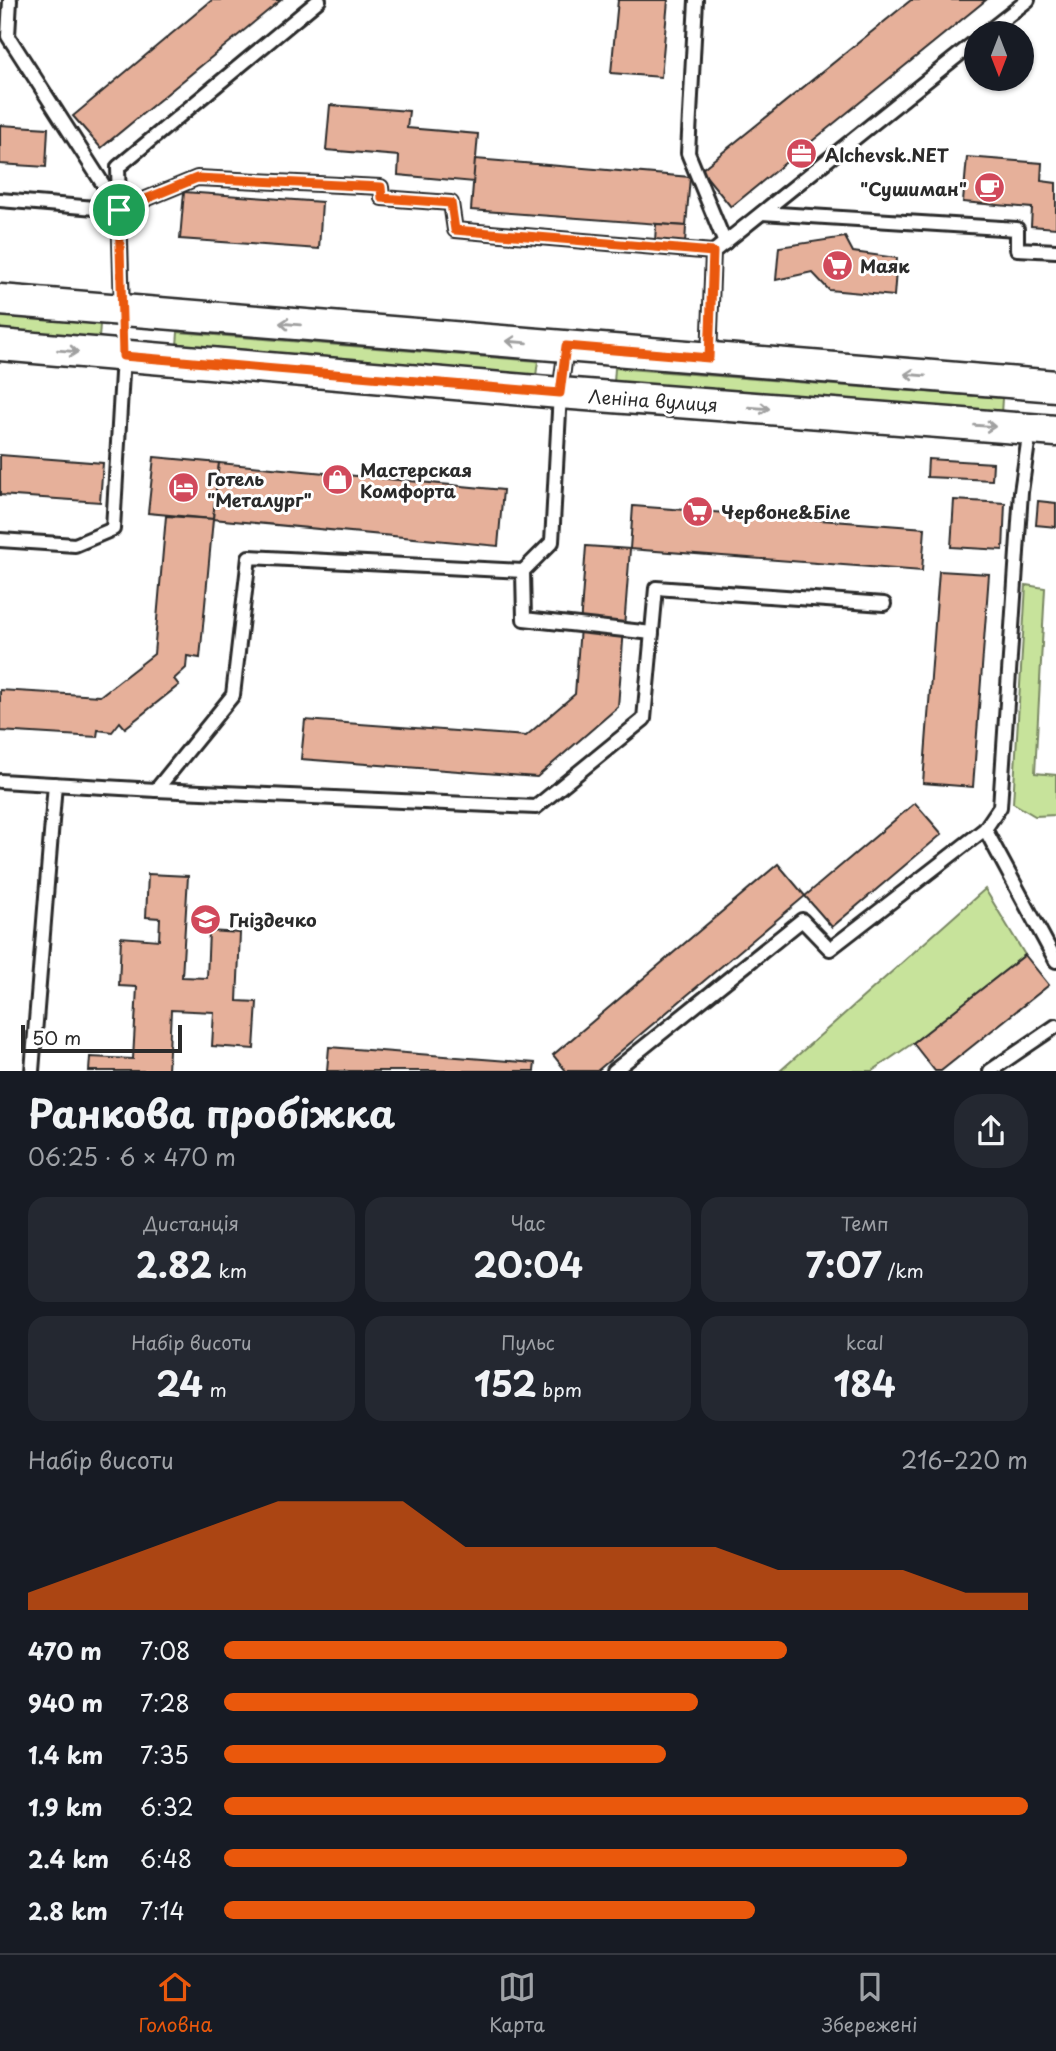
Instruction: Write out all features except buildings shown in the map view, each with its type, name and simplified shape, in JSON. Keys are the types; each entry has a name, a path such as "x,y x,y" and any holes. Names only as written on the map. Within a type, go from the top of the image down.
{"street":[{"path":"0,300 1045,385 1043,430"},
{"path":"122,310 123,356"},
{"name":"Леніна вулиця","path":"0,345 560,393 1043,430"}],"lane":[{"path":"10,0 8,36 119,210"},
{"path":"122,310 118,167 319,0"},
{"path":"696,0 688,153 725,243"},
{"path":"1001,21 1028,0"},
{"path":"0,201 119,210 197,178 381,187 382,198 451,203 455,230 713,252 964,51"},
{"path":"762,213 1017,229 1017,248 1056,251"},
{"path":"709,358 713,252"},
{"path":"156,790 233,695 249,557 523,570 552,542 560,393 566,346"},
{"path":"0,540 75,545 113,529 123,356"},
{"path":"614,1071 802,920 830,948 985,829 1000,807 1021,492 1043,430"},
{"path":"523,570 524,619 652,633"},
{"path":"0,781 536,807 644,719 656,588 884,604"},
{"path":"32,1071 55,784"},
{"path":"985,829 1056,961"},
{"path":"990,1071 1056,1026"}],"green space":[{"path":"0,316 100,324 99,339 0,331"},
{"path":"178,332 538,361 536,376 177,346"},
{"path":"615,368 1002,398 1001,414 614,383"},
{"path":"1026,585 1045,588 1035,773 1056,775 1056,815 1035,816 1013,803"},
{"path":"985,889 1025,955 913,1043 872,1071 780,1071"}],"place":[{"name":"Alchevsk.NET","path":"802,154"},
{"name":"\"Сушиман\"","path":"990,188"},
{"name":"Маяк","path":"837,265"},
{"name":"Мастерская Комфорта","path":"337,479"},
{"name":"Готель \"Металург\"","path":"184,488"},
{"name":"Червоне&Біле","path":"698,511"},
{"name":"Гніздечко","path":"206,919"}],"route":[{"path":"197,178 381,187 382,198 451,203 455,230 713,252 709,358 566,346 560,393 123,356 119,210 197,178"}]}
